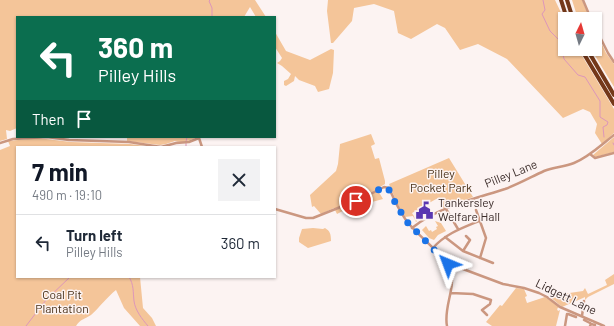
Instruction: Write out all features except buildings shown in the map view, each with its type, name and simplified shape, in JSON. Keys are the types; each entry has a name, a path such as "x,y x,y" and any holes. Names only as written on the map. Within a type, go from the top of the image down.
{"highway":[{"path":"561,0 565,12"},
{"path":"567,0 571,12"},
{"path":"585,56 614,104"},
{"path":"591,56 614,95"}],"street":[{"path":"583,0 588,12"},
{"path":"602,41 614,62"},
{"name":"Pilley Lane","path":"412,228 418,222 446,209 506,188 553,167 574,163 590,154 614,135"},
{"path":"0,143 13,139 27,138"},
{"path":"50,138 129,142 155,146"},
{"path":"165,146 176,143 184,143 199,138"},
{"path":"590,154 595,158 614,153"},
{"path":"276,209 306,218 313,218 363,198 387,186 401,213 412,228 433,248 450,268 452,278 447,313 447,326"},
{"path":"446,209 458,229"},
{"path":"476,210 486,240 480,258"},
{"path":"433,248 445,237 458,229 479,221"},
{"path":"445,237 463,251 493,263"},
{"path":"463,251 470,242 468,237"},
{"name":"Lidgett Lane","path":"450,268 463,269 503,284 524,288 539,293 560,307 604,326"},
{"path":"451,293 473,294 492,300 490,304 481,310 487,315"},
{"path":"582,316 584,301"},
{"path":"565,326 567,314 576,317"},
{"path":"584,320 590,322 591,325 594,325"}],"green space":[{"path":"0,0 255,0 265,16 255,16 250,7 245,16 16,16 16,128 10,131 6,130 7,139 0,141"},
{"path":"328,0 555,0 561,12 558,12 558,56 582,56 614,109 614,133 602,144 595,133 597,124 590,112 583,109 563,118 507,59 478,44 460,50 445,28 437,24 411,39 398,33 394,11 374,4 354,8 352,21 333,43 331,43 327,11"},
{"path":"572,0 582,0 587,12 576,12"},
{"path":"276,34 286,51 310,60 331,49 334,50 333,73 329,89 318,92 315,86 299,80 295,76 294,81 286,86 284,85 284,81 288,79 291,74 277,63 282,58 276,49"},
{"path":"602,44 614,64 614,87 595,56 602,56"},
{"path":"371,134 375,144 371,146 375,159 379,158 385,181 385,184 377,189 383,199 357,206 356,204 337,214 334,208 321,214 314,206 312,207 310,195 336,171 340,144"},
{"path":"614,137 614,152 595,157 593,155"},
{"name":"Coal Pit Plantation","path":"37,138 71,142 145,146 16,146 16,278 140,278 143,308 152,318 156,326 140,326 124,308 116,290 91,315 81,320 76,326 0,326 0,150 10,146 8,141"},
{"path":"127,138 195,138 160,145 127,141"},
{"name":"Pilley Pocket Park","path":"449,158 473,197 457,203 455,202 453,205 443,208 438,198 429,203 430,206 423,207 412,213 417,221 416,222 413,216 405,217 389,184"},
{"path":"435,221 441,223 446,231 438,235 434,240 429,238 422,230 426,226 429,231 431,230 432,232 437,229 436,227 438,226"},
{"path":"302,229 327,229 331,236 331,241 308,248 299,242"},
{"path":"614,274 614,284 585,300 585,297 562,307 549,296 583,291 585,288 588,294 607,285 605,280"},
{"path":"516,288 524,289 527,296 525,297 527,303 545,297 559,307 557,309 558,311 560,310 556,326 492,326 486,322 500,305 502,306"}],"waterway":[{"path":"210,0 212,16"},
{"path":"543,0 545,10 542,14 550,31 560,41 564,59 578,75 585,77 600,101 600,117 608,122 607,125 603,127 604,137"},
{"path":"186,146 187,138"},
{"path":"26,326 46,300 69,278"},
{"path":"130,278 133,286 136,308 148,326"}],"place":[{"name":"Tankersley Welfare Hall","path":"425,210"}],"route":[{"path":"356,201 387,186 406,221 448,264"}]}
